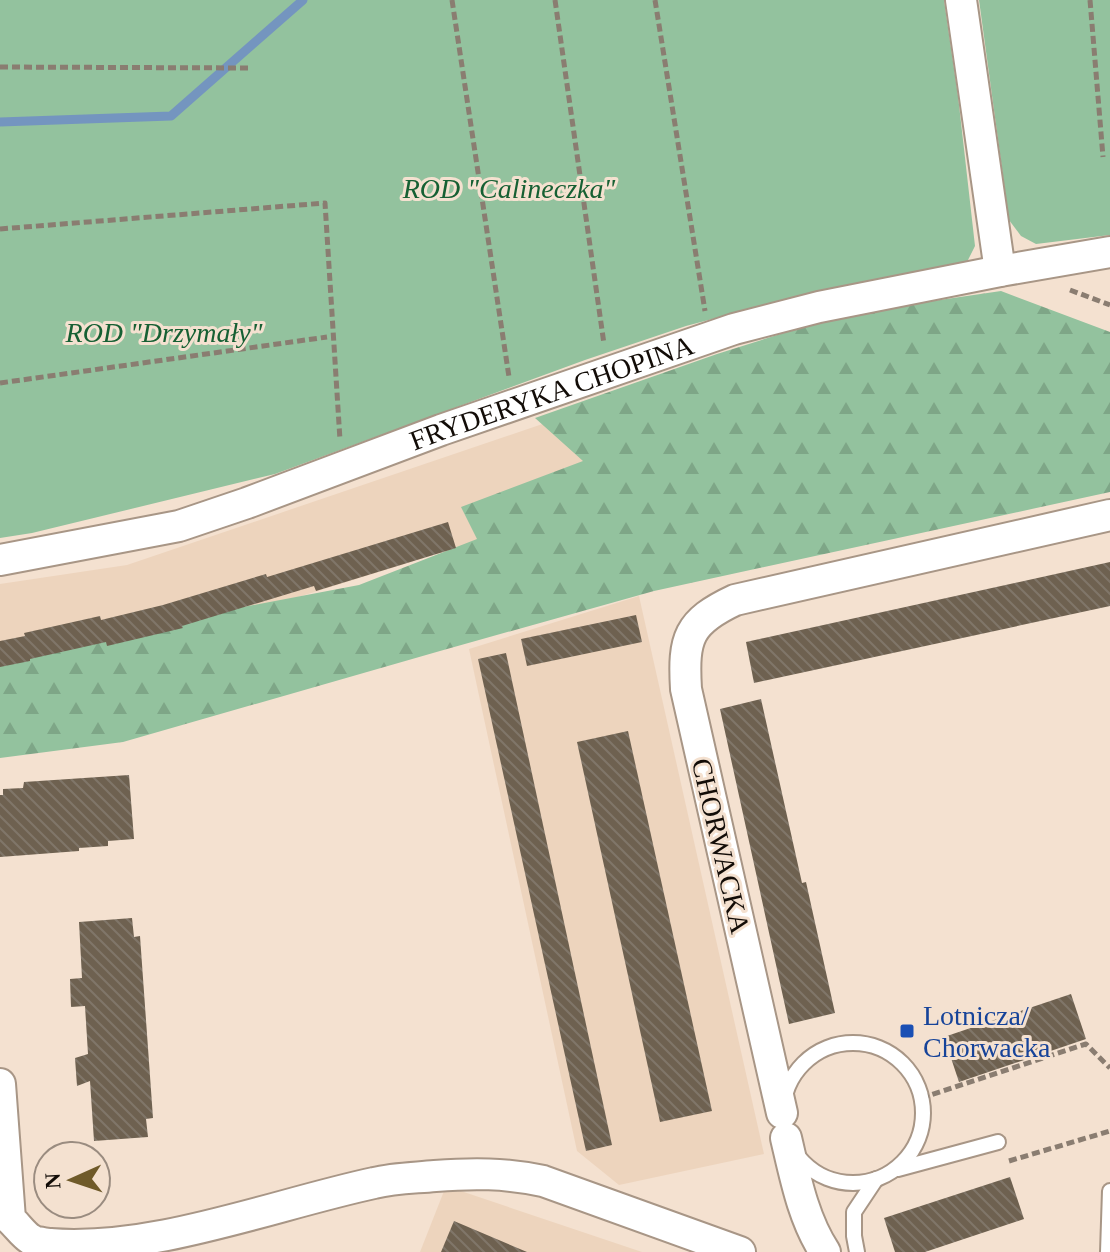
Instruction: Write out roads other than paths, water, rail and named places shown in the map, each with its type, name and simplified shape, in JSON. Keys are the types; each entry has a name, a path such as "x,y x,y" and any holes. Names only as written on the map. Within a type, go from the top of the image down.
{"street":[{"path":"961,0 1000,271"},
{"name":"FRYDERYKA CHOPINA","path":"0,560 179,526 441,430 734,329 819,307 1110,252"},
{"name":"CHORWACKA","path":"825,1252 805,1212 784,1126 686,689 688,643 694,628 703,618 735,600 1110,515"},
{"path":"0,1084 10,1219 32,1240 66,1249 141,1249 375,1182 482,1173 543,1181 740,1252"}],"lane":[{"path":"895,1170 908,1156 920,1134 923,1112 916,1081 908,1069 890,1053 861,1042 832,1045 812,1055 800,1065 789,1083 784,1126 797,1157 812,1170 839,1182 856,1183 998,1142"},
{"path":"857,1252 854,1212 876,1179"},
{"path":"1108,1252 1110,1191"}],"waterway":[{"path":"0,122 171,116 303,0"}],"place":[{"name":"Lotnicza/ Chorwacka","path":"907,1031"}],"park label":[{"name":"ROD \"Calineczka\"","path":"509,188"},
{"name":"ROD \"Drzymały\"","path":"164,332"}]}
